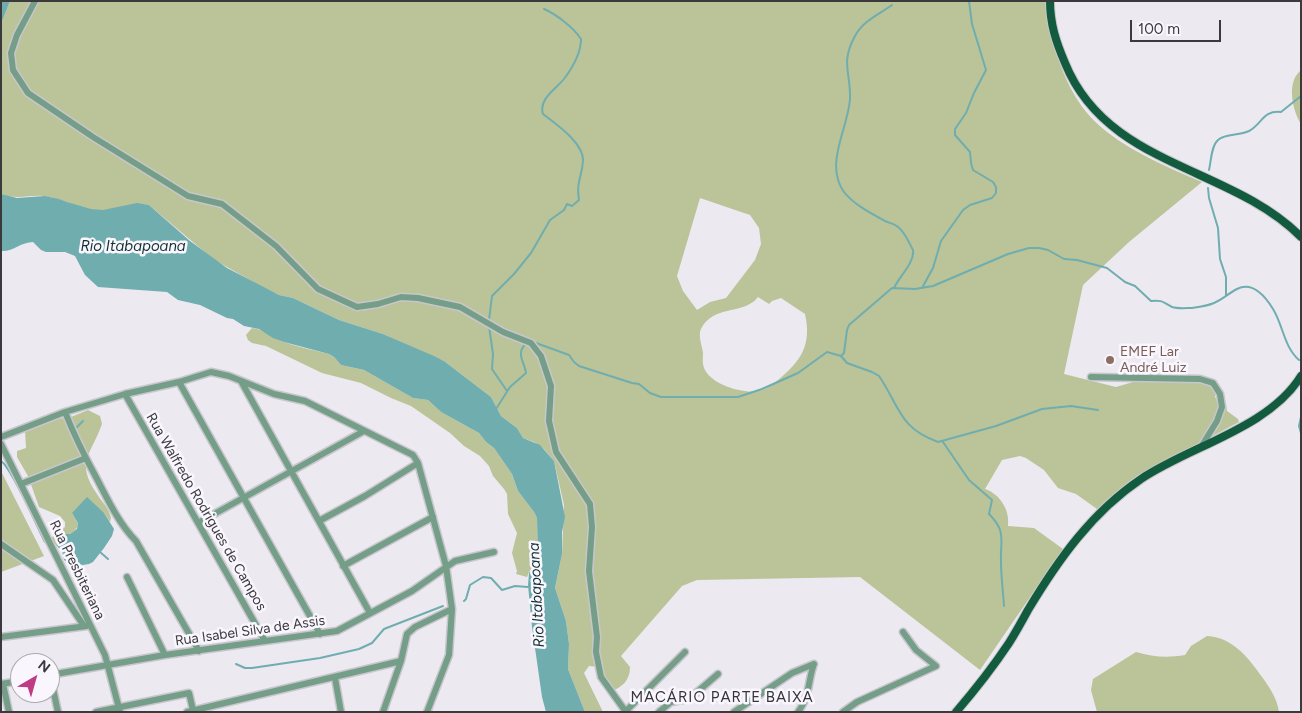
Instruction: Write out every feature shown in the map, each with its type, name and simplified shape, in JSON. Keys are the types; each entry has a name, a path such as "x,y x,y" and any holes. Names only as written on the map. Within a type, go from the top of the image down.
{"main road":[{"path":"1050,1 1054,35 1068,71 1083,95 1108,123 1133,142 1263,208 1287,225 1301,238"},
{"path":"956,712 990,670 1056,565 1087,525 1140,479 1262,415 1284,396 1301,376"}],"street":[{"path":"35,1 16,35 11,53 14,70 28,92 44,104 188,196 222,204 276,246 318,289 357,307 378,304 401,296 460,307 503,332 531,343 541,356 551,386 549,421 556,452 590,504 592,527 588,571 597,637 596,652 601,677 626,712 685,652"},
{"path":"1,436 65,412 125,394 179,382 211,372 241,380 274,394 305,401 413,455 418,462 446,566 452,609 449,655 427,712"},
{"path":"1091,377 1200,379 1213,383 1220,394 1222,407 1218,421 1201,447"},
{"path":"241,380 370,613"},
{"path":"179,382 320,634"},
{"name":"Rua Walfredo Rodrigues de Campos","path":"125,394 265,641"},
{"path":"65,412 73,433 106,496 128,532 136,541 199,650"},
{"path":"198,523 364,431"},
{"name":"Rua Presbiteriana","path":"1,444 87,626 105,655 120,709"},
{"path":"21,484 86,458"},
{"path":"319,521 365,496 418,462"},
{"path":"344,566 433,517"},
{"path":"1,544 52,580 87,626"},
{"name":"Rua Isabel Silva de Assis","path":"60,673 165,655 337,631 412,591 455,561 494,552"},
{"path":"127,577 165,655"},
{"path":"382,712 401,661 407,634 414,627 452,609"},
{"path":"1,636 87,626"},
{"path":"843,712 865,698 936,666 916,650 903,632"},
{"path":"96,712 120,709 188,693 190,711 401,661"},
{"path":"734,712 792,673 814,664 809,677 808,692 798,712"},
{"path":"659,712 671,702 689,699 718,674"},
{"path":"335,678 341,712"},
{"path":"2,684 9,712"}],"green space":[{"path":"10,1 1046,1 1057,56 1081,106 1093,120 1107,132 1141,154 1202,182 1129,242 1083,285 1064,374 1116,387 1140,380 1209,381 1216,392 1215,397 1218,402 1226,405 1227,411 1238,419 1239,422 1137,476 1097,509 1076,494 1058,488 1044,470 1026,458 1020,456 1002,460 985,489 1003,503 1006,509 1008,526 1034,528 1063,549 980,670 860,577 697,580 682,586 621,656 630,667 629,676 622,686 610,692 603,670 599,667 589,666 584,673 603,712 585,712 568,669 569,644 566,621 555,588 562,554 564,505 554,461 544,449 534,442 523,438 517,428 501,416 491,397 444,361 383,334 339,320 293,298 279,295 262,287 213,259 149,205 136,204 96,210 51,197 12,197 1,194 1,24","holes":["700,198 750,215 759,228 761,244 755,260 726,298 710,302 697,310 683,291 677,276","758,297 769,304 781,298 805,314 807,335 803,352 793,366 764,390 751,392 727,387 707,374 703,364 700,333 702,327 713,316 740,308 754,302"]},
{"path":"1301,70 1301,124 1294,109 1292,91 1294,79"},
{"path":"252,328 284,342 329,354 341,365 364,370 413,398 428,400 441,412 479,433 494,448 512,474 518,491 537,518 538,561 527,577 516,574 517,571 512,553 517,533 508,514 507,494 493,476 489,466 480,456 411,406 361,383 322,373 266,346 252,343 246,335"},
{"path":"88,410 100,416 102,424 87,459 87,474 90,483 107,508 111,518 110,522 104,513 72,513 78,523 77,527 56,545 51,541 51,538 65,527 65,522 60,516 39,507 28,476 17,457 17,451 26,448 25,430 38,422 71,417"},
{"path":"1,471 44,556 1,572"},
{"path":"1207,636 1224,640 1239,649 1270,689 1277,702 1279,712 1097,712 1091,690 1093,679 1136,652 1160,656 1185,655 1191,646"}],"water":[{"path":"1,1 10,1 1,24"},
{"name":"Rio Itabapoana","path":"1,194 17,198 45,196 91,209 103,210 137,203 149,205 190,241 227,268 279,295 293,298 339,320 383,334 434,356 444,361 491,397 501,416 517,428 523,438 540,445 554,461 565,517 562,532 562,554 555,588 566,621 569,644 568,669 585,712 546,712 542,697 532,627 528,585 529,573 538,561 537,518 518,491 512,474 494,448 479,433 441,412 428,400 413,398 364,370 341,365 329,354 273,338 259,329 244,326 233,319 200,305 178,300 167,292 98,287 85,275 75,256 65,252 46,252 33,242 1,251"},
{"path":"87,497 104,513 114,529 112,536 93,562 83,565 64,560 62,551 56,545 64,534 70,534 77,529 78,523 72,513"}],"waterway":[{"path":"922,288 933,268 941,241 963,210 970,205 992,198 996,193 996,187 993,182 973,170 970,152 955,135 955,129 966,113 986,70 972,24 969,1"},
{"path":"892,5 862,26 855,36 848,54 847,68 850,99 839,146 836,170 838,181 844,192 858,205 897,226 905,235 913,250 912,259 894,288"},
{"path":"489,320 492,296 514,274 531,253 550,220 564,210 567,204 572,206 579,200 578,188 583,161 582,154 574,141 543,114 542,109 543,103 549,94 564,79 573,65 580,50 581,39 574,30 554,14 544,9"},
{"path":"1209,170 1213,150 1218,140 1225,136 1249,131 1266,115 1281,112 1301,96"},
{"path":"1208,188 1218,228 1220,259 1226,277 1226,296"},
{"path":"841,356 844,353 849,325 892,288 915,289 933,286 1008,254 1029,248 1039,248 1048,250 1064,259 1077,260 1107,268 1125,282 1135,286 1151,301 1161,301 1174,308 1206,306 1217,302 1237,289 1243,287 1253,288 1266,299 1273,309 1290,349 1299,360"},
{"path":"489,326 493,354 492,369 507,391"},
{"path":"536,343 569,355 579,366 639,384 650,393 661,397 738,397 798,373 827,352 841,356 847,363 879,376 908,423 915,430 938,442 996,426 1042,409 1071,406 1098,410"},
{"path":"496,409 510,387 526,373 521,354 526,344"},
{"path":"1301,417 1299,426 1301,433"},
{"path":"75,429 83,421"},
{"path":"943,442 969,480 992,500 989,514 995,520 1001,536 1004,606"},
{"path":"1,461 18,486 45,542"},
{"path":"100,552 108,559"},
{"path":"464,601 470,585 483,577 491,578 502,590 515,586 528,587"},
{"path":"236,664 245,668 252,668 320,658 359,649 372,643 384,629 443,606"}],"place":[{"name":"EMEF Lar André Luiz","path":"1110,360"}],"district":[{"name":"MACÁRIO PARTE BAIXA","path":"722,698"}]}
